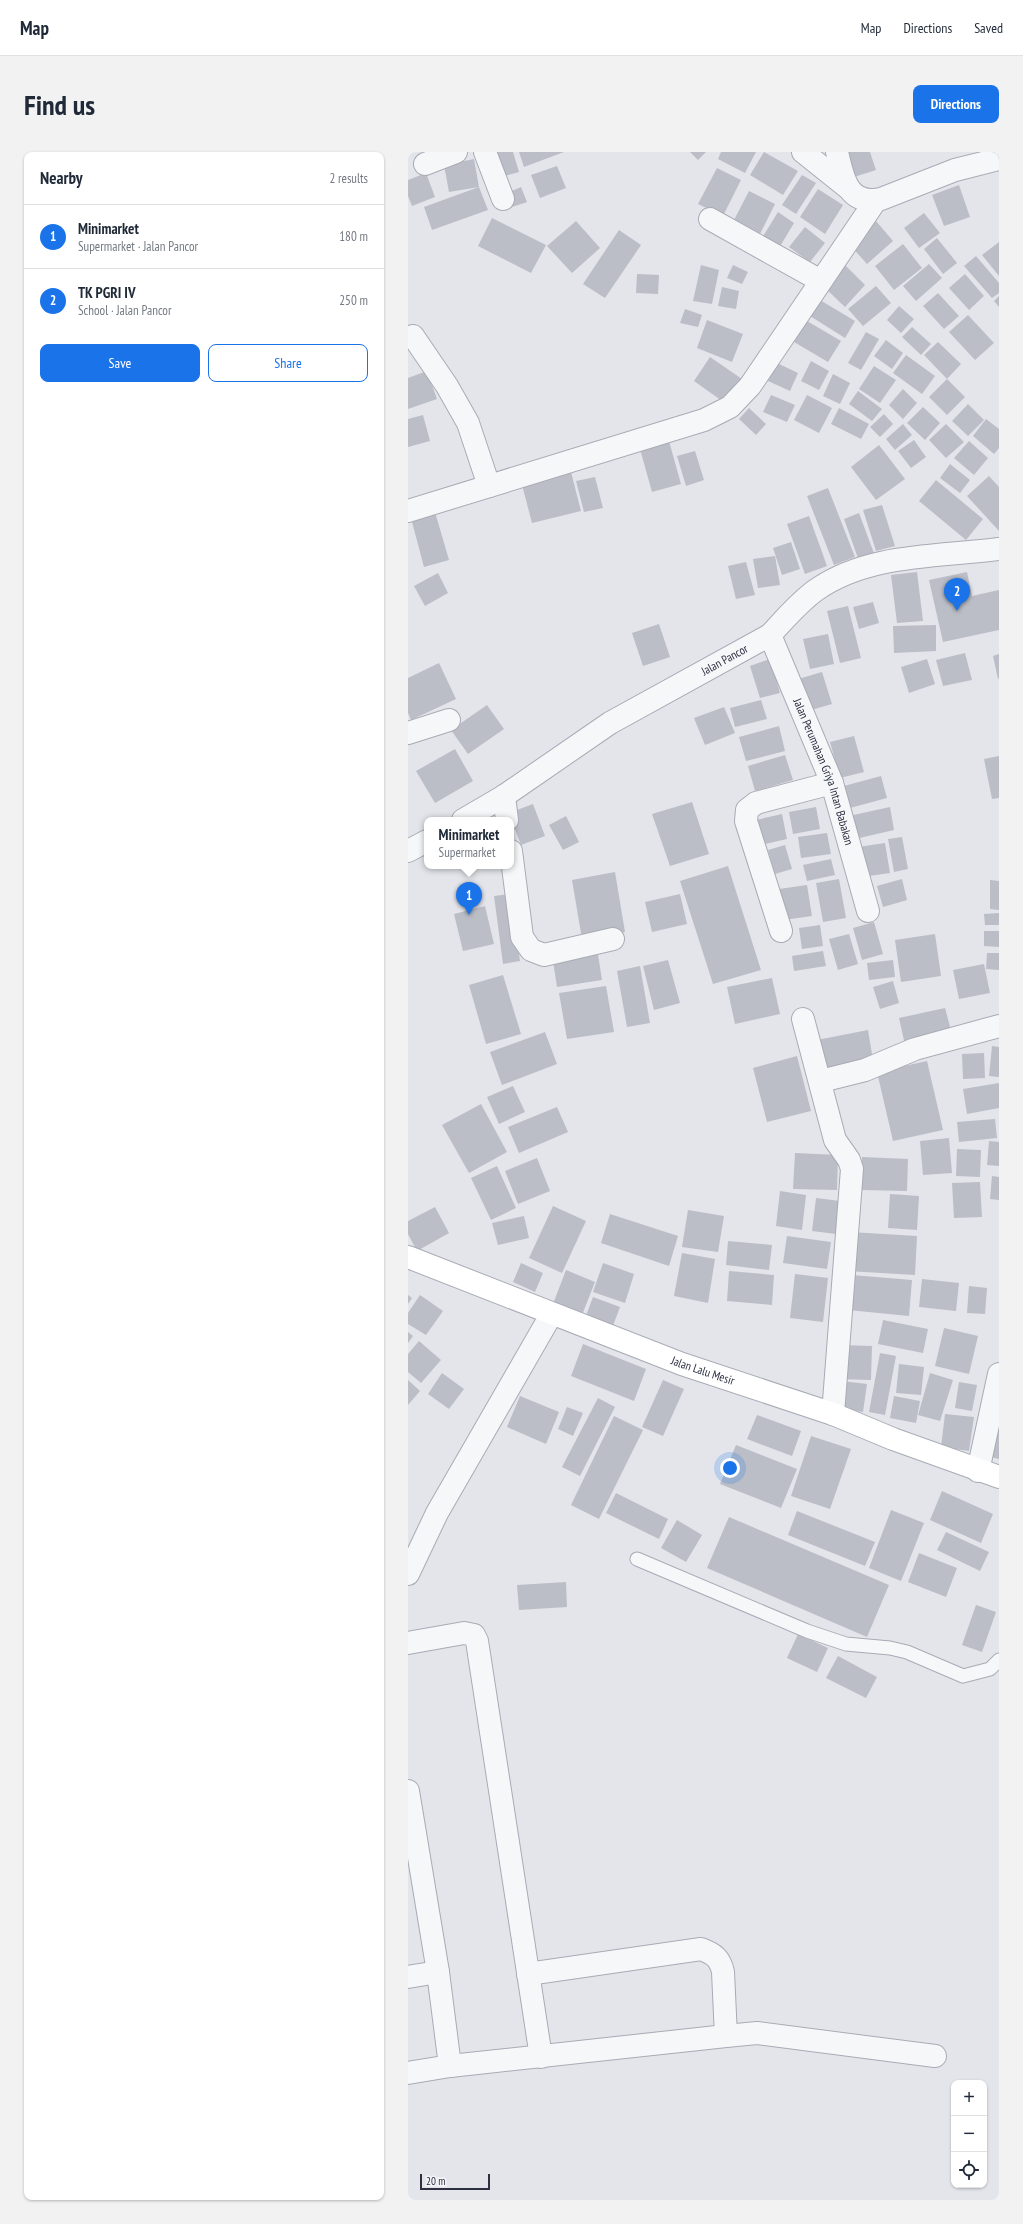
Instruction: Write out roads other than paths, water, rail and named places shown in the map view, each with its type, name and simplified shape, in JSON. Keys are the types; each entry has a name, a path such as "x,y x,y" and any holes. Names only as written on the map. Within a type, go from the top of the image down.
{"street":[{"path":"425,164 456,152"},
{"path":"485,152 503,199"},
{"path":"803,152 862,199 876,200 955,170 999,159"},
{"path":"837,152 848,188"},
{"path":"408,511 718,414 741,397 750,386 876,200"},
{"path":"710,219 821,281"},
{"path":"413,336 447,386 468,423 489,486"},
{"name":"Jalan Pancor","path":"468,817 504,796 610,723 770,635 792,610 817,589 870,564 999,549"},
{"name":"Jalan Perumahan Griya Intan Babakan","path":"770,635 832,783 868,911"},
{"path":"408,733 449,720"},
{"path":"781,931 746,821 746,812 753,804 832,783"},
{"path":"504,796 507,817"},
{"path":"408,851 424,843"},
{"path":"513,869 522,937 524,943 531,950 544,954 613,939"},
{"path":"803,1020 821,1081 835,1140 849,1160 852,1173 833,1414"},
{"path":"821,1081 865,1070 915,1049 999,1026"},
{"name":"Jalan Lalu Mesir","path":"408,1257 551,1315 682,1364 833,1414 892,1439 978,1471 999,1477"},
{"path":"408,1574 437,1513 551,1315"},
{"path":"978,1471 999,1374"},
{"path":"408,1644 464,1633 474,1635 478,1640 541,2057"},
{"path":"408,1791 438,1972 450,2066"},
{"path":"528,1974 701,1949 713,1953 721,1963 723,1972 726,2036"},
{"path":"408,1977 438,1972"},
{"path":"408,2073 450,2066 757,2033 936,2056"}],"lane":[{"path":"637,1559 808,1631 846,1644 890,1648 907,1652 963,1676 990,1669 999,1660"}],"place":[{"name":"TK PGRI IV","path":"957,611"},
{"name":"Minimarket","path":"469,915"}]}
